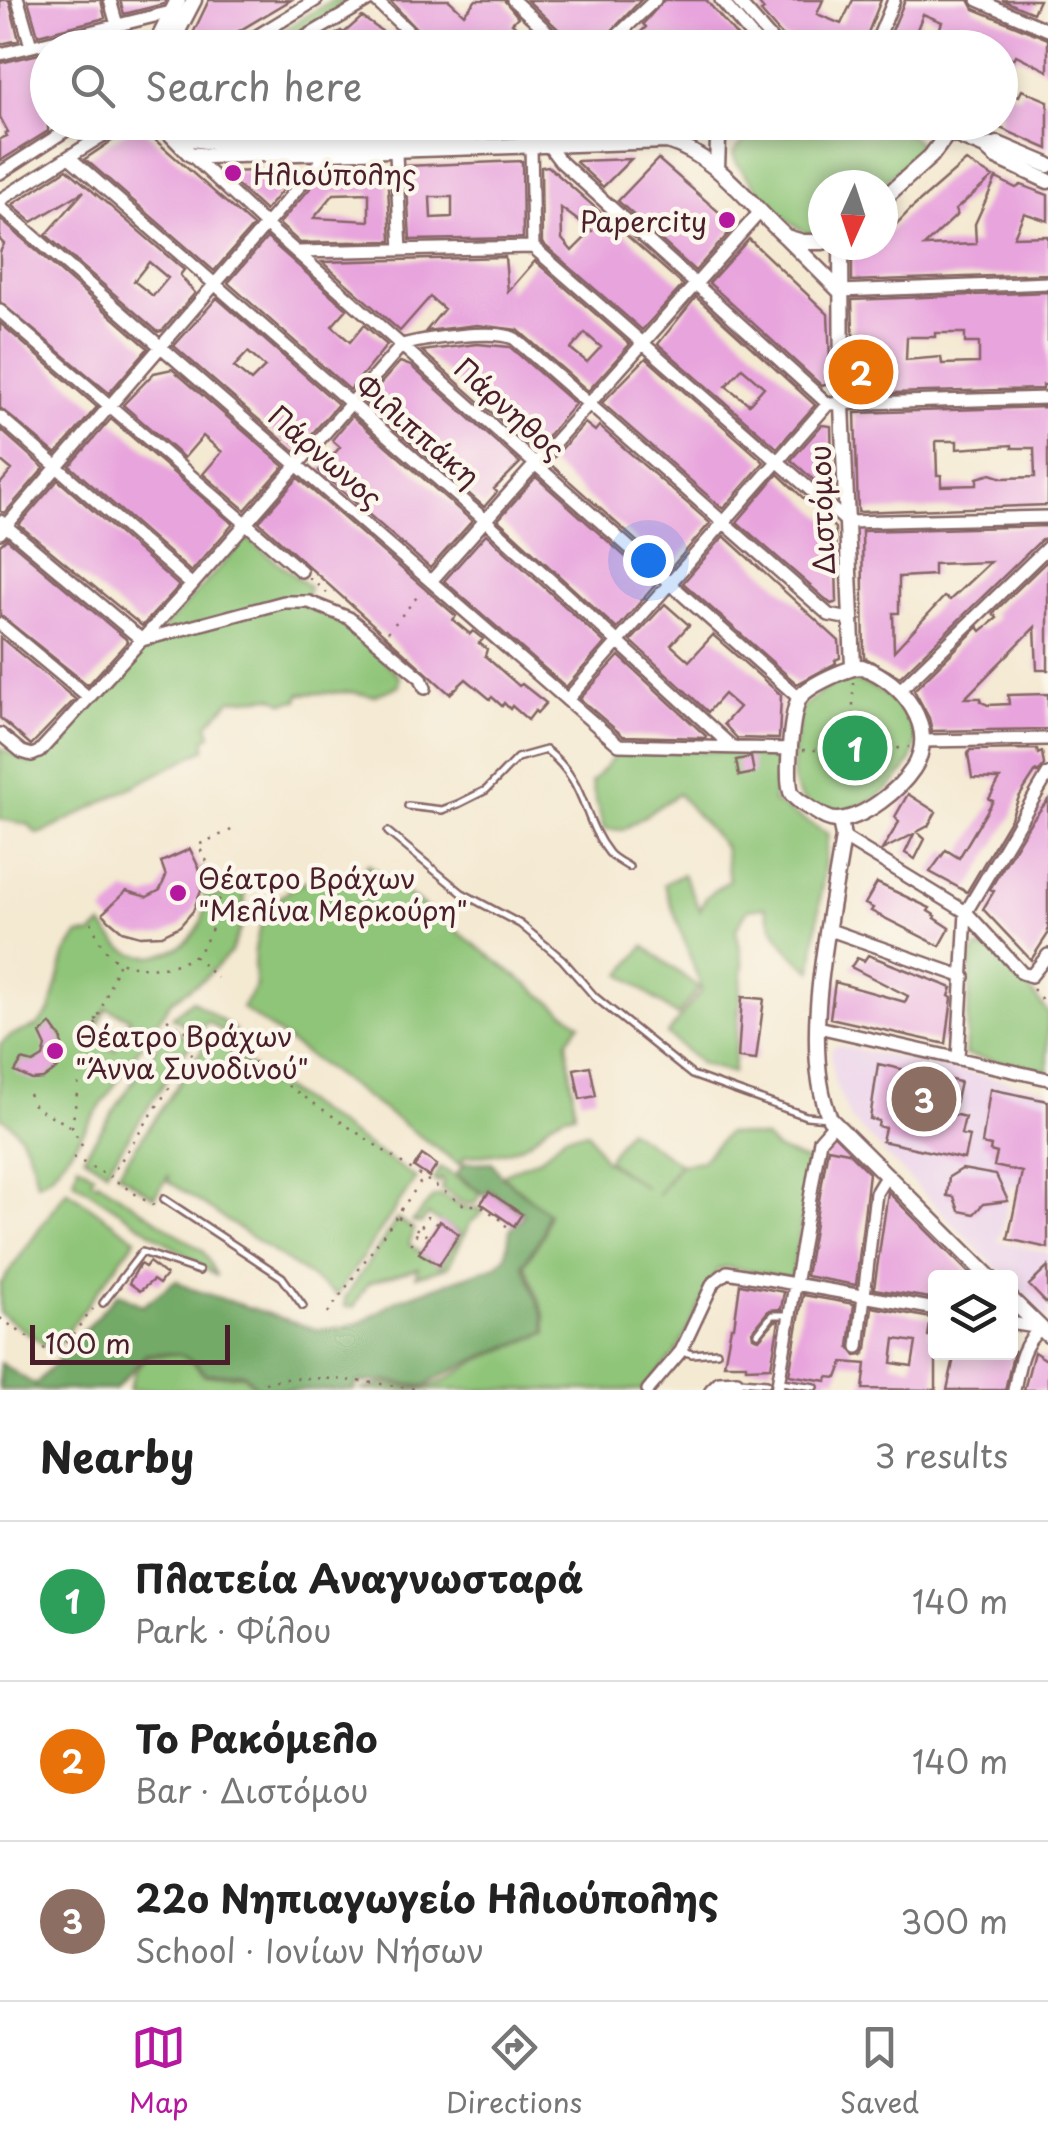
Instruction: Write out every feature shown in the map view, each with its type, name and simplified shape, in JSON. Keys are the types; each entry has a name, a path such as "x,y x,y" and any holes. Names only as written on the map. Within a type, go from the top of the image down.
{"street":[{"path":"18,0 30,39"},
{"path":"110,0 117,25"},
{"path":"178,30 194,0"},
{"path":"267,30 316,0"},
{"path":"321,30 372,0 406,30"},
{"path":"513,0 546,30"},
{"path":"629,0 642,12"},
{"path":"623,30 656,0"},
{"path":"720,0 746,30"},
{"path":"737,0 763,30"},
{"path":"882,30 894,0"},
{"path":"978,0 1048,30"},
{"path":"97,30 174,6"},
{"path":"163,30 174,6"},
{"path":"0,54 30,46"},
{"path":"0,173 52,140"},
{"path":"0,204 96,140"},
{"path":"176,140 190,154 226,156 328,153 378,140"},
{"path":"192,140 267,140"},
{"path":"393,140 401,250"},
{"path":"466,140 538,144 667,141 684,146 718,169 840,290 1048,283"},
{"path":"718,169 716,150 721,140"},
{"path":"898,185 932,156 943,140"},
{"path":"968,140 1048,181"},
{"path":"533,247 538,144"},
{"path":"538,144 835,404 1048,398"},
{"path":"985,147 998,144 1048,165"},
{"path":"142,640 2,526 111,407 328,153"},
{"name":"Πάρνηθος","path":"190,154 799,698"},
{"name":"Φιλιππάκη","path":"69,157 485,520 730,746"},
{"name":"Πάρνωνος","path":"0,204 619,745 730,746"},
{"path":"432,580 759,213"},
{"path":"786,236 808,242"},
{"path":"298,252 533,247 846,522 1048,517"},
{"name":"Διστόμου","path":"841,260 835,404 854,668"},
{"path":"0,312 301,571"},
{"path":"0,734 22,752 40,752 402,345 419,341 508,335 830,614 850,619"},
{"path":"567,700 777,462 835,404"},
{"path":"0,417 192,585"},
{"path":"900,690 1048,547"},
{"path":"142,640 284,602 309,602 350,618 422,678 425,688"},
{"path":"0,624 89,698"},
{"path":"854,668 868,669 900,690 918,720 924,741 918,762 907,778 872,806 840,820 824,816 793,795 788,784 799,698 854,668"},
{"path":"924,741 1048,739"},
{"path":"730,746 791,749"},
{"path":"958,1059 966,912 1048,774"},
{"path":"840,820 843,838 818,1027 819,1084 832,1121 982,1270"},
{"path":"843,838 966,912 1022,974 1031,976 1038,971 1048,955"},
{"path":"830,930 964,977"},
{"path":"818,1027 1048,1080"},
{"path":"774,1385 820,1140 832,1121"},
{"path":"858,1347 876,1193 887,1175"},
{"path":"648,1390 680,1351 713,1283 728,1272 928,1308"},
{"path":"1018,1305 1046,1331"},
{"path":"1018,1324 1046,1331"},
{"path":"1014,1390 1022,1352 1030,1338 1046,1331"},
{"path":"711,1390 719,1382 737,1381"}],"lane":[{"path":"408,806 442,810 458,804 486,790 517,758 546,750 574,778 610,855 630,868"},
{"path":"388,832 462,893 520,924 562,958 595,997 692,1075 806,1116 832,1121"},
{"path":"164,1199 282,1277 303,1306"},
{"path":"103,1303 142,1252 199,1271"},
{"path":"758,1333 772,1314 789,1315"},
{"path":"680,1351 716,1352"},
{"path":"737,1381 814,1387"}],"path":[{"path":"301,571 334,598 327,607"},
{"path":"380,642 432,580"},
{"path":"854,668 854,720"},
{"path":"828,750 834,728 842,721 854,720 874,730 882,750"},
{"path":"791,749 882,750 924,741"},
{"path":"92,922 103,947 119,962 151,968 194,956 219,906 216,882 198,846 238,828"},
{"path":"194,956 218,978"},
{"path":"72,1127 79,1080 119,962"},
{"path":"1031,976 1033,991 1048,1007"},
{"path":"167,1020 201,1041"},
{"path":"110,1178 207,1031 464,1205 480,1205 507,1224 503,1229"},
{"path":"28,1094 35,1107 72,1127 82,1146"},
{"path":"73,1157 152,1205 164,1199"},
{"path":"328,1314 422,1178"},
{"path":"397,1216 429,1237"},
{"path":"421,1250 411,1243 419,1230 427,1218 438,1224"},
{"path":"0,1318 55,1356 93,1309 103,1303"},
{"path":"259,1390 260,1385 270,1380 334,1380 426,1390"}],"shaded area":[{"path":"836,1045 1048,1090 1048,1191 1015,1184 1010,1189 997,1241 1048,1253 1048,1322 1018,1290 1018,1270 998,1270 850,1118 834,1081 831,1051"}],"green space":[{"path":"333,0 350,1 302,30 284,30"},
{"path":"745,140 914,140 921,146 898,170 808,170 808,234 779,212 736,162 733,153"},
{"path":"247,538 309,587 304,606 357,634 378,653 400,677 399,686 373,696 349,692 300,694 298,700 284,703 273,697 231,700 208,724 211,735 205,739 205,749 47,831 37,834 29,825 0,819 0,748 32,764 79,720"},
{"path":"848,679 873,688 895,703 910,721 916,742 911,760 899,778 882,793 862,805 822,811 805,802 792,777 801,708 833,683"},
{"path":"619,751 779,753 773,802 828,834 812,971 783,943 765,907 748,909 736,929 743,964 733,1073 701,1064 667,1034 702,990 664,884 683,874 700,910 706,897 729,880 724,846 678,794 623,830 604,829 591,783"},
{"path":"368,864 580,1024 567,1041 575,1113 553,1120 521,1146 498,1154 465,1156 460,1165 242,1008 256,986 257,938 276,902 312,879 360,874"},
{"path":"205,869 212,897 245,889 243,922 231,952 204,979 172,1000 73,1147 51,1175 37,1183 21,1137 0,1117 0,1044 37,1026 50,1011 65,955 78,935 93,934 102,925 121,947 138,955 168,953 181,946 192,936 205,909 204,893 195,871","holes":["106,1008 130,1018 115,1050 92,1040"]},
{"path":"644,946 699,988 677,1016 622,974"},
{"path":"977,948 991,950 1020,977 1048,1013 1048,1071 965,1055 972,956"},
{"path":"192,1000 235,1030 231,1037 207,1021 199,1033 172,1017"},
{"path":"170,1026 192,1041 106,1171 84,1156"},
{"path":"209,1039 416,1178 337,1295 168,1181 169,1175 154,1197 118,1173"},
{"path":"628,1129 679,1163 657,1196 680,1164 701,1161 727,1133 765,1138 776,1149 811,1163 792,1278 726,1267 717,1270 677,1351 642,1390 360,1390 383,1384 424,1388 481,1359 547,1333 545,1316 525,1264 544,1234 548,1213 502,1175 542,1157 565,1135 588,1132 604,1160 646,1188 607,1160"},
{"path":"492,1162 501,1176 547,1212 543,1233 523,1264 546,1332 481,1357 423,1386 384,1381 357,1383 355,1390 259,1390 244,1373 206,1374 186,1357 164,1353 146,1354 115,1390 0,1390 0,1363 35,1385 118,1293 143,1306 176,1280 189,1288 315,1329 342,1328 364,1321 397,1300 496,1266 506,1256 510,1230 524,1214 489,1190 485,1195 456,1174 465,1163"},
{"path":"78,1164 94,1174 91,1180 203,1251 217,1276 74,1181"},
{"path":"440,1167 481,1193 476,1203 466,1204 441,1189 444,1181 433,1180"},
{"path":"67,1190 136,1239 53,1351 0,1313 0,1285"},
{"path":"441,1195 465,1209 479,1208 483,1212 471,1222 448,1267 416,1276 418,1268 368,1283 354,1307 345,1307 345,1298 397,1219 414,1230 409,1244 440,1266 460,1234 428,1215 421,1224 412,1222 433,1197"},
{"path":"178,1354 193,1362 204,1376 243,1375 257,1390 129,1390 134,1373 146,1357"}],"building":[{"path":"0,0 9,0 19,40 0,44"},
{"path":"28,0 101,0 105,18 58,30 37,30"},
{"path":"120,0 166,0 164,4 124,14"},
{"path":"209,0 291,0 241,30 195,30"},
{"path":"449,0 464,14 476,0 504,0 518,17 512,23 519,30 418,30 391,2"},
{"path":"527,0 641,0 612,30 559,30"},
{"path":"664,0 706,0 732,30 643,30 643,24"},
{"path":"756,0 823,0 817,14 841,24 853,0 881,0 869,30 777,30 761,12 764,10"},
{"path":"905,0 969,0 974,9 1048,39 1048,71 1018,56 1018,30 945,30 940,28 942,22 923,14 917,30 892,30"},
{"path":"1002,0 1039,0 1033,13"},
{"path":"362,17 380,30 347,30"},
{"path":"30,56 30,140 34,140 0,161 0,139 8,132 0,117 0,63"},
{"path":"1022,90 1048,101 1048,149 1018,136 1018,96"},
{"path":"113,140 155,140 253,226 214,271 85,159"},
{"path":"631,159 603,187 576,162 577,161"},
{"path":"658,159 735,226 695,271 618,201"},
{"path":"522,161 523,238 410,240 406,166","holes":["430,197 452,197 452,217 431,218"]},
{"path":"966,161 993,177 955,210 957,215 924,246 976,244 975,224 996,178 1016,188 1021,185 1048,195 1048,221 1024,213 1014,237 1048,236 1048,274 852,281 852,260 898,260 898,222"},
{"path":"548,166 683,285 642,330 542,243 541,167","holes":["561,208 592,231 572,251 562,239"]},
{"path":"67,169 184,270 180,275 195,293 158,332 46,235 84,191 32,222 12,205","holes":["149,262 168,278 153,296 134,281"]},
{"path":"327,169 387,169 391,241 300,243 279,224","holes":["369,193 369,221 314,218 334,194"]},
{"path":"299,170 265,211 224,173 224,172"},
{"path":"0,219 148,348 109,393 0,302 0,252 4,244 0,240"},
{"path":"267,238 347,309 332,326 350,342 364,325 387,345 350,390 228,283"},
{"path":"749,239 828,314 831,383 822,386 709,283"},
{"path":"505,257 508,292 535,261 630,344 588,391 518,330 477,325 426,331 444,309 430,297 400,331 322,262","holes":["585,333 601,347 587,362 571,349"]},
{"path":"1048,292 1048,385 1043,385 1043,389 855,394 852,300","holes":["965,333 965,343 979,343 979,363 942,364 941,357 906,360 907,337"]},
{"path":"696,297 815,405 777,448 658,344","holes":["742,368 764,387 749,404 726,386"]},
{"path":"217,298 338,404 296,452 174,346","holes":["248,352 265,367 251,381 234,367"]},
{"path":"0,323 97,407 56,454 0,408"},
{"path":"477,344 510,347 575,404 535,451 422,351"},
{"path":"646,358 764,462 723,509 602,403"},
{"path":"400,362 411,366 520,463 494,489 497,492 484,507 364,402"},
{"path":"172,369 284,466 245,510 203,474 222,452 203,436 184,458 123,405 154,373"},
{"path":"1048,407 1048,505 858,512 855,413","holes":["936,441 957,441 957,449 1012,445 1034,448 1035,477 1003,478 991,474 977,478 977,485 941,486"]},
{"path":"352,416 472,521 430,568 319,471 340,447 332,440"},
{"path":"111,419 233,524 191,572 70,466"},
{"path":"585,423 595,431 599,426 710,523 669,570 549,463"},
{"path":"822,425 831,426 833,497 791,460"},
{"path":"0,429 44,468 5,513 0,511 0,484 12,470 0,460"},
{"path":"778,474 835,528 837,602 831,604 737,522"},
{"path":"536,477 656,584 617,629 498,520"},
{"path":"298,478 456,616 453,620 483,639 479,643 487,649 485,656 519,686 522,684 546,703 537,713 528,720 512,706 510,709 490,699 466,679 450,694 259,522"},
{"path":"58,480 179,586 142,626 19,525"},
{"path":"1048,526 1048,538 1041,540 900,677 864,657 862,531","holes":["990,562 950,600 944,597 894,651 893,613 899,613 899,577 934,575 934,564"]},
{"path":"486,534 605,643 566,687 444,581"},
{"path":"724,536 839,641 840,658 836,663 797,684 683,583"},
{"path":"7,539 126,639 88,685 0,615 0,545"},
{"path":"1048,560 1048,670 1037,670 1035,627 965,698 981,698 988,705 1009,704 1008,695 1048,694 1048,729 932,731 914,690 978,627 981,631 997,618 993,613"},
{"path":"665,604 689,625 671,645 689,661 713,635 781,695 779,739 737,738 724,724 739,707 724,694 708,712 631,641"},
{"path":"0,637 75,699 31,745 0,718"},
{"path":"619,656 705,738 623,736 580,699"},
{"path":"1037,749 1038,754 1042,752 1044,765 1019,797 1011,818 967,892 930,872 946,850 959,858 993,801 989,799 1000,779 972,778 970,750"},
{"path":"751,757 754,773 739,776 736,760"},
{"path":"908,794 936,812 928,826 917,832 925,839 915,859 905,853 914,834 882,850 899,822 895,817"},
{"path":"1048,800 1048,934 1031,960 983,909 994,891 990,889"},
{"name":"Θέατρο Βράχων \"Μελίνα Μερκούρη\"","path":"190,849 200,870 201,891 193,911 180,926 162,935 140,936 122,931 103,913 126,891 147,897 160,890 166,876 161,862"},
{"path":"877,883 930,908 928,911 935,918 950,928 940,946 871,911 873,908 865,904"},
{"path":"868,955 952,988 946,1044 830,1018 835,982 905,1002 908,996 851,967 857,958 864,961"},
{"path":"742,997 764,999 756,1060 738,1058"},
{"name":"Θέατρο Βράχων \"Άννα Συνοδινού\"","path":"51,1024 62,1040 58,1068 43,1079 32,1080 15,1072 22,1060 33,1063 43,1057 46,1047 40,1034"},
{"path":"878,1064 960,1082 953,1114 965,1117 961,1134 969,1136 964,1159 882,1141 885,1128 870,1119"},
{"path":"590,1066 596,1096 580,1099 574,1069"},
{"path":"990,1089 1048,1101 1048,1248 1008,1239 1022,1172 994,1166 997,1153 982,1144"},
{"path":"828,1148 848,1152 869,1173 856,1285 806,1276"},
{"path":"422,1155 437,1165 429,1177 414,1167"},
{"path":"962,1169 996,1175 1008,1201 983,1204 974,1214 959,1211 954,1197 947,1196 949,1177"},
{"path":"489,1192 522,1214 514,1226 481,1203"},
{"path":"888,1192 966,1270 928,1270 928,1298 874,1289"},
{"path":"440,1221 459,1234 439,1265 419,1253"},
{"path":"149,1262 166,1275 159,1284 153,1280 140,1291 129,1283 140,1264 145,1267"},
{"path":"1048,1267 1048,1305 1029,1285"},
{"path":"740,1284 784,1292 781,1309 769,1310 752,1331 753,1337 759,1339 779,1321 771,1367 724,1364"},
{"path":"803,1295 854,1304 849,1347 856,1356 867,1349 872,1307 928,1317 928,1360 936,1360 936,1390 863,1389 866,1364 843,1362 837,1378 828,1377 827,1381 789,1375","holes":["895,1339 916,1342 912,1366 892,1363"]},
{"path":"1034,1352 1048,1361 1048,1390 1024,1390"},
{"path":"953,1360 1012,1360 1005,1390 947,1390"}],"place":[{"name":"Ηλιούπολης","path":"233,173"},
{"name":"Papercity","path":"727,220"},
{"name":"Το Ρακόμελο","path":"861,372"},
{"name":"Πλατεία Αναγνωσταρά","path":"855,748"},
{"name":"Θέατρο Βράχων \"Μελίνα Μερκούρη\"","path":"178,893"},
{"name":"Θέατρο Βράχων \"Άννα Συνοδινού\"","path":"55,1051"},
{"name":"22ο Νηπιαγωγείο Ηλιούπολης","path":"924,1099"}]}
